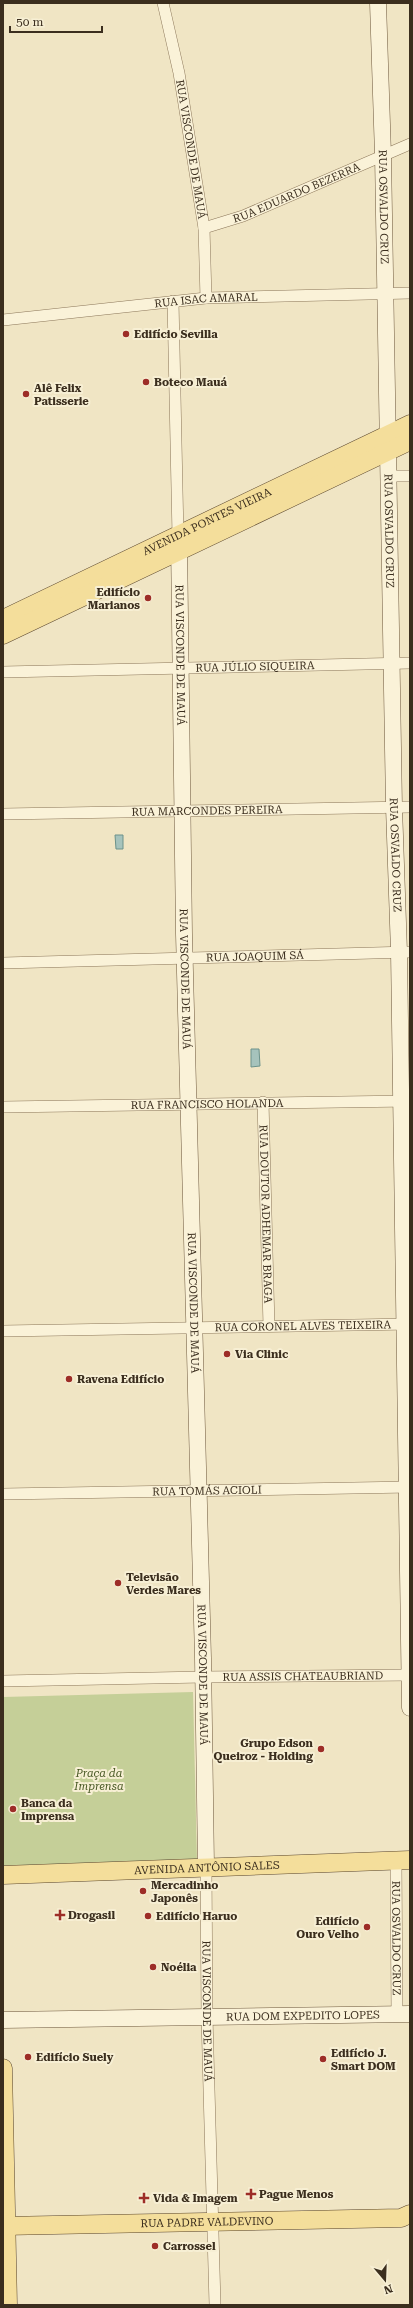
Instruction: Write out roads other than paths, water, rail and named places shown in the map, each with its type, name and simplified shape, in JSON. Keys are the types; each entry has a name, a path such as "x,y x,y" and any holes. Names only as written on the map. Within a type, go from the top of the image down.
{"main road":[{"name":"AVENIDA PONTES VIEIRA","path":"3,635 179,543 388,443 410,424"},
{"name":"AVENIDA PONTES VIEIRA","path":"388,443 410,441"},
{"name":"AVENIDA PONTES VIEIRA","path":"3,619 179,543"},
{"name":"AVENIDA ANTÔNIO SALES","path":"3,1875 206,1866 403,1860"},
{"path":"3,2068 5,2226 8,2305"},
{"name":"RUA PADRE VALDEVINO","path":"5,2226 401,2218 410,2214"}],"street":[{"name":"RUA OSVALDO CRUZ","path":"378,3 386,294 394,807 404,952 410,1708"},
{"name":"RUA VISCONDE DE MAUÁ","path":"166,4 180,73 204,228 206,298"},
{"name":"RUA EDUARDO BEZERRA","path":"204,228 243,216 410,144"},
{"name":"RUA ISAC AMARAL","path":"3,320 206,298 410,293"},
{"name":"RUA VISCONDE DE MAUÁ","path":"173,301 179,543 181,811 184,958 203,1677 208,2017 215,2305"},
{"path":"389,476 410,476"},
{"name":"RUA JÚLIO SIQUEIRA","path":"3,672 410,663"},
{"name":"RUA MARCONDES PEREIRA","path":"3,814 410,806"},
{"name":"RUA JOAQUIM SÁ","path":"3,963 404,952"},
{"name":"RUA FRANCISCO HOLANDA","path":"3,1107 405,1101"},
{"name":"RUA DOUTOR ADHEMAR BRAGA","path":"263,1102 269,1326"},
{"name":"RUA CORONEL ALVES TEIXEIRA","path":"3,1331 407,1324"},
{"name":"RUA TOMÁS ACIOLI","path":"3,1494 408,1487"},
{"name":"RUA ASSIS CHATEAUBRIAND","path":"3,1681 409,1675"},
{"name":"RUA OSVALDO CRUZ","path":"403,1860 404,2015"},
{"name":"RUA DOM EXPEDITO LOPES","path":"3,2020 404,2015"}],"water":[{"path":"115,835 123,835 123,849 116,849"},
{"path":"251,1049 259,1049 260,1066 251,1067"}],"place":[{"name":"Edifício Sevilla","path":"126,334"},
{"name":"Boteco Mauá","path":"146,382"},
{"name":"Alê Felix Patisserie","path":"26,394"},
{"name":"Edifício Marianos","path":"148,598"},
{"name":"Via Clinic","path":"227,1354"},
{"name":"Ravena Edifício","path":"69,1379"},
{"name":"Televisão Verdes Mares","path":"118,1583"},
{"name":"Grupo Edson Queiroz - Holding","path":"321,1749"},
{"name":"Banca da Imprensa","path":"13,1809"},
{"name":"Mercadinho Japonês","path":"143,1891"},
{"name":"Drogasil","path":"60,1915"},
{"name":"Edifício Haruo","path":"148,1916"},
{"name":"Edifício Ouro Velho","path":"367,1927"},
{"name":"Noélia","path":"153,1967"},
{"name":"Edifício Suely","path":"28,2057"},
{"name":"Edifício J. Smart DOM","path":"323,2059"},
{"name":"Pague Menos","path":"251,2194"},
{"name":"Vida & Imagem","path":"144,2198"},
{"name":"Carrossel","path":"155,2246"}],"park label":[{"name":"Praça da Imprensa","path":"99,1779"}]}
